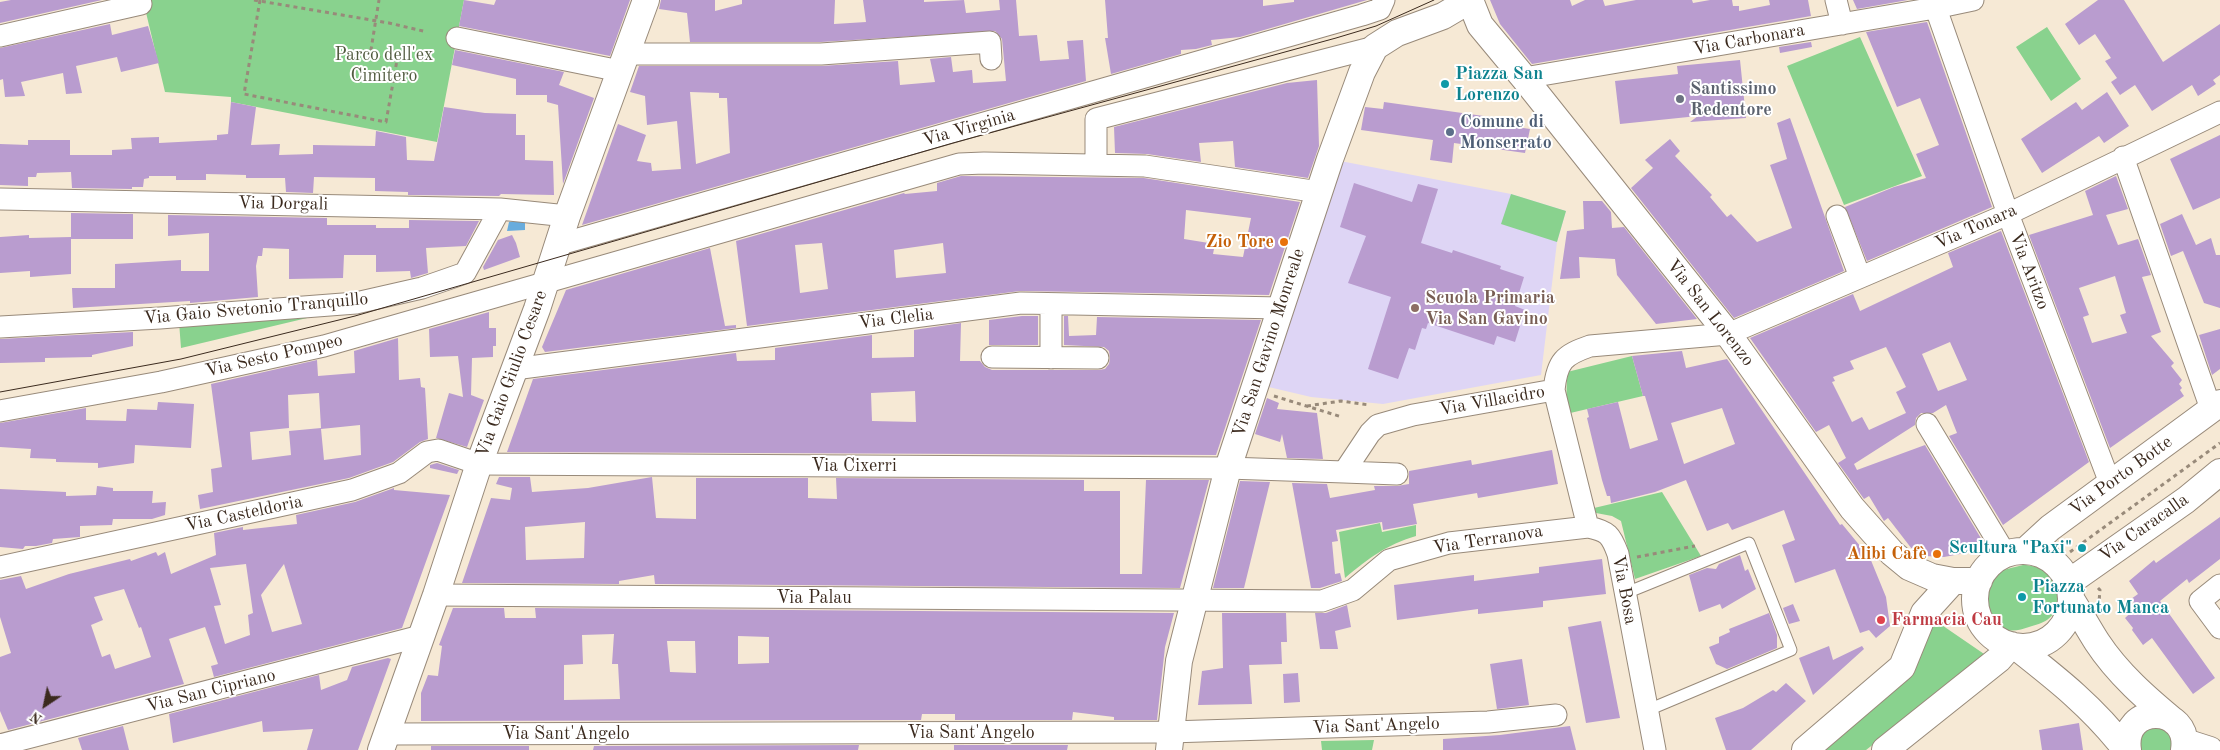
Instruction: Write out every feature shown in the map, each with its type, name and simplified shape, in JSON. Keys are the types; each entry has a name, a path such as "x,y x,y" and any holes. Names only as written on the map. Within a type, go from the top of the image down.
{"street":[{"path":"0,36 141,4 140,0"},
{"name":"Via Gaio Giulio Cesare","path":"384,742 480,464 545,284 566,216 646,0"},
{"path":"1096,165 1096,119 1375,47 1397,33 1443,16 1470,0"},
{"name":"Via San Lorenzo","path":"1470,0 1480,25 1728,334 1852,508 1892,552 1909,567 1932,578 1953,581 1979,581"},
{"path":"1836,0 1842,24"},
{"name":"Via Carbonara","path":"1524,78 1842,24 1934,4 1973,0"},
{"name":"Via Virginia","path":"557,245 1227,55 1382,4"},
{"name":"Via Aritzo","path":"1934,4 2008,214 2110,483"},
{"path":"458,38 623,63 821,54 990,42 991,59"},
{"name":"Via San Gavino Monreale","path":"1170,741 1179,661 1228,468 1319,192 1362,72 1375,47"},
{"name":"Via Tonara","path":"1728,334 2008,214 2123,157 2220,112"},
{"path":"2123,157 2216,406"},
{"name":"Via Virginia","path":"545,284 959,164 984,162 1144,166 1319,192"},
{"name":"Via Dorgali","path":"0,199 500,209 566,216"},
{"name":"Via Gaio Svetonio Tranquillo","path":"0,327 160,318 356,303 422,288 465,273 500,209"},
{"path":"1837,216 1860,277"},
{"name":"Via Sesto Pompeo","path":"0,410 162,382 324,346 545,284"},
{"name":"Via Clelia","path":"514,369 1021,303 1281,308"},
{"path":"1051,304 1051,358"},
{"name":"Via Villacidro","path":"1344,472 1370,433 1378,425 1413,415 1554,390 1556,370 1571,352 1590,346 1728,334"},
{"path":"992,357 1098,358"},
{"path":"1554,390 1588,526"},
{"name":"Via Porto Botte","path":"2015,553 2216,406"},
{"path":"1927,424 2015,553"},
{"name":"Via Casteldoria","path":"0,567 352,490 399,473 427,452 438,450 480,464"},
{"name":"Via Cixerri","path":"480,464 1228,468"},
{"path":"1228,468 1397,474"},
{"name":"Via Caracalla","path":"2070,591 2220,472"},
{"name":"Via Bosa","path":"1588,526 1601,530 1613,538 1626,594 1655,750"},
{"name":"Via Terranova","path":"1193,601 1322,601 1353,590 1389,560 1449,543 1588,526"},
{"path":"2127,750 2095,712 2013,646 1991,635 1979,617 1975,595 1979,581 1990,565 2015,553 2043,556 2051,561 2064,574 2070,591 2098,644 2182,738 2210,750"},
{"path":"1805,750 1902,667 1924,613 1953,581"},
{"path":"2220,586 2200,601 2220,628"},
{"path":"1885,750 2013,646 2031,646 2054,636 2069,615 2070,591"},
{"name":"Via Palau","path":"436,595 1193,601"},
{"name":"Via San Cipriano","path":"0,748 421,636"},
{"name":"Via Sant'Angelo","path":"384,742 1170,741 1488,722 1556,715"},
{"path":"2127,750 2129,732 2142,718 2156,715 2167,717 2182,738"}],"lane":[{"path":"1626,594 1749,543 1791,650 1648,710"}],"path":[{"path":"254,0 376,21 427,32"},
{"path":"260,0 244,94 386,122 396,60 370,56 379,0"},
{"path":"1254,390 1342,418"},
{"path":"1306,406 1341,401 1369,405"},
{"path":"2070,552 2220,443"},
{"path":"1619,560 1695,546"}],"shaded area":[{"name":"Scuola Primaria Via San Gavino","path":"1330,159 1511,194 1566,211 1557,242 1541,375 1383,404 1311,397 1256,384"}],"green space":[{"name":"Parco dell'ex Cimitero","path":"143,0 464,0 437,142 231,102 231,97 165,92"},
{"path":"2047,27 2081,79 2051,101 2016,47"},
{"path":"1860,37 1922,176 1844,205 1787,66"},
{"path":"1511,194 1566,211 1557,242 1501,224"},
{"path":"345,309 181,348 179,322"},
{"path":"1632,356 1643,396 1566,414 1567,372"},
{"path":"1662,492 1701,556 1635,579 1621,521 1612,516 1596,513 1594,508"},
{"path":"1380,523 1382,532 1416,525 1416,536 1378,553 1345,578 1339,532"},
{"path":"2023,565 2044,571 2052,577 2060,594 2059,603 2055,612 2043,622 2020,630 2003,629 1996,625 1986,613 1983,598 1986,584 1991,577 2002,570"},
{"path":"1933,619 1987,656 1866,750 1821,750"},
{"path":"2140,727 2170,728 2174,750 2136,750"},
{"path":"1374,740 1372,750 1322,750 1321,741"}],"water":[{"path":"525,220 525,230 507,231 509,222"}],"building":[{"path":"11,0 102,0 0,23 0,2"},
{"path":"464,0 494,5 496,0 630,0 610,56 459,26"},
{"path":"661,0 715,0 715,11 742,4 742,0 835,0 834,24 866,22 863,0 924,0 924,2 964,0 966,13 1000,10 999,0 1016,0 1019,36 1037,35 1040,61 1069,59 1067,41 1083,40 1086,81 582,225 618,124 646,135 637,161 651,163 652,171 681,169 677,121 647,125 645,96 630,92 639,66 821,66 898,61 900,85 935,82 930,59 951,57 953,72 972,70 973,83 1006,81 1002,39 995,31 821,42 690,42 687,13 659,9","holes":["690,92 719,93 719,98 727,98 730,153 696,164"]},
{"path":"1105,0 1263,0 1263,6 1294,2 1294,0 1367,0 1240,37 1211,40 1212,45 1181,50 1181,54 1111,74 1105,38 1108,38"},
{"path":"1490,0 1570,0 1572,6 1585,0 1603,0 1605,6 1636,0 1692,0 1693,3 1710,0 1732,0 1733,6 1739,6 1739,11 1770,5 1769,0 1808,0 1811,16 1532,64 1500,24"},
{"path":"1853,0 1908,0 1857,9"},
{"path":"2098,0 2124,0 2163,62 2220,24 2220,75 2213,80 2216,84 2198,96 2192,85 2152,111 2135,85 2120,95 2111,82 2117,78 2105,61 2111,58 2095,34 2079,45 2065,24"},
{"path":"1927,22 1992,207 1867,261 1845,207 1894,187 1926,178 1916,154 1939,145 1920,98 1897,107 1866,32"},
{"path":"110,24 112,35 148,26 159,63 121,72 117,57 76,66 82,93 66,94 63,73 21,82 25,96 5,97 3,79 0,80 0,48"},
{"path":"1811,42 1812,47 1780,53 1779,47"},
{"path":"455,50 564,72 559,85 594,98 563,184 558,105 547,102 547,95 516,95 516,79 452,65"},
{"name":"Santissimo Redentore","path":"1740,60 1746,118 1690,122 1698,116 1620,124 1615,81 1678,74 1677,66"},
{"path":"1317,80 1319,146 1308,178 1235,167 1233,141 1199,143 1201,162 1147,154 1115,153 1114,127 1287,83"},
{"path":"2107,92 2129,126 2104,143 2099,136 2042,173 2021,139 2076,102 2082,110"},
{"path":"231,102 256,107 251,145 280,144 279,155 313,154 313,145 375,146 376,131 406,137 407,160 434,161 444,107 485,113 516,114 516,135 525,135 525,160 553,161 554,195 408,195 408,192 375,191 375,178 314,177 313,193 286,192 285,178 246,178 246,175 206,174 206,180 176,180 176,176 149,176 149,178 144,179 143,187 132,187 132,189 72,188 71,172 37,173 36,177 28,177 28,186 0,185 0,144 28,145 28,140 70,140 70,155 112,155 112,150 132,149 131,138 159,137 159,143 217,140 217,135 228,134"},
{"name":"Comune di Monserrato","path":"1384,102 1512,120 1510,126 1530,129 1525,153 1454,143 1452,163 1430,160 1433,140 1361,130 1365,107 1383,109"},
{"path":"1790,118 1844,271 1734,318 1631,188 1653,168 1645,160 1670,139 1680,151 1675,156 1712,195 1710,197 1727,217 1731,214 1757,242 1792,228 1770,165 1787,159 1777,123"},
{"path":"2220,135 2220,198 2193,210 2170,159"},
{"path":"961,176 1144,178 1300,202 1269,295 1020,291 747,326 736,241 904,193 937,191 937,183","holes":["1186,210 1251,218 1243,257 1213,254 1215,244 1184,239","822,243 828,289 800,293 795,245","943,243 946,273 896,278 894,250"]},
{"path":"2116,176 2128,209 2106,215 2118,245 2138,239 2151,275 2142,277 2161,332 2151,336 2174,363 2171,366 2182,380 2179,384 2184,396 2110,448 2029,235 2093,215 2085,191","holes":["2115,276 2126,313 2120,315 2127,333 2092,343 2083,317 2089,315 2079,288"]},
{"path":"1354,183 1412,202 1418,184 1438,189 1421,243 1452,253 1453,250 1501,266 1500,269 1524,277 1515,306 1525,310 1515,342 1497,336 1494,345 1428,323 1426,329 1422,328 1415,350 1409,348 1398,379 1368,369 1391,297 1348,283 1366,236 1340,227"},
{"path":"1583,201 1602,201 1611,212 1612,228 1624,227 1697,319 1656,324 1617,275 1615,259 1579,257 1580,278 1560,279 1567,231 1584,229"},
{"path":"71,213 133,214 133,239 71,239"},
{"path":"2182,214 2196,245 2211,238 2216,255 2220,255 2220,308 2204,303 2183,251 2171,256 2160,224"},
{"path":"168,215 327,218 327,225 376,225 376,228 409,228 409,220 479,221 466,246 426,248 428,273 411,278 410,271 376,272 376,255 344,255 343,278 289,279 289,249 263,248 262,256 258,256 256,266 258,297 190,303 190,301 73,308 72,288 115,288 115,264 181,260 181,271 209,271 209,233 168,236"},
{"path":"2001,231 2089,462 2003,525 1949,436 1957,433 1946,405 1933,413 1921,413 1916,418 1915,425 1854,464 1857,470 1925,445 1982,540 1960,554 1944,557 1925,556 1915,553 1888,518 1884,521 1869,496 1864,499 1838,463 1846,458 1829,425 1816,432 1750,338 1853,294 1860,311 1953,267 1948,253","holes":["1950,342 1967,380 1938,391 1922,354","1886,347 1906,387 1896,392 1906,413 1869,430 1862,417 1852,422 1832,382 1835,381 1833,377 1854,369 1850,361"]},
{"path":"29,235 29,238 71,237 71,274 30,277 30,271 0,273 0,237"},
{"path":"512,235 520,257 484,270 483,267 498,240"},
{"path":"710,248 725,326 736,325 736,328 545,352 542,347 566,290"},
{"path":"489,312 489,328 496,328 496,346 493,346 493,357 472,358 471,395 484,400 467,447 436,438 449,393 463,397 458,356 430,357 429,329"},
{"path":"1038,316 1038,345 989,345 989,320"},
{"path":"1064,316 1068,316 1069,336 1096,335 1097,317 1261,320 1216,455 507,452 533,379 736,353 737,361 775,360 775,348 872,335 872,358 914,357 914,330 961,323 960,361 980,361 985,367 992,370 1098,370 1105,369 1109,364 1109,351 1104,347 1064,345","holes":["915,391 916,422 872,421 871,393"]},
{"path":"2220,329 2220,369 2212,375 2199,335"},
{"path":"133,332 133,346 92,355 92,357 45,358 45,362 0,363 0,339"},
{"path":"398,338 399,380 420,378 421,387 425,388 428,439 420,442 393,462 349,478 200,509 198,495 213,492 211,469 222,467 211,384 317,360 318,376 355,373 354,351","holes":["319,393 321,428 289,431 291,455 252,460 250,432 289,428 288,395","360,425 361,455 324,460 321,429"]},
{"path":"1682,351 1686,368 1727,359 1840,525 1842,524 1870,558 1886,597 1890,626 1876,638 1869,630 1860,633 1835,569 1795,583 1782,545 1795,540 1784,510 1732,530 1728,523 1707,531 1686,480 1655,492 1611,503 1610,496 1607,496 1602,480 1587,418 1589,417 1587,409 1618,402 1630,449 1658,440 1632,356","holes":["1722,408 1735,444 1684,464 1671,423"]},
{"path":"1267,398 1279,403 1277,409 1317,413 1323,459 1287,458 1282,434 1280,442 1255,434"},
{"path":"158,402 194,404 191,448 135,445 134,463 98,468 98,463 56,462 56,459 30,458 31,449 0,447 0,423 86,408 86,420 126,421 127,409 157,410"},
{"path":"1552,450 1558,484 1478,498 1477,493 1413,504 1417,524 1383,530 1382,522 1336,530 1338,541 1332,542 1335,574 1340,573 1342,581 1320,588 1311,588 1292,483 1327,484 1330,498 1375,490 1374,486 1409,484 1409,471 1471,460 1472,465"},
{"path":"437,463 459,470 457,474 430,468 430,465"},
{"path":"499,477 530,477 532,492 588,488 652,477 656,518 696,519 696,478 808,478 808,498 837,499 836,478 1084,480 1084,491 1120,491 1120,574 1142,574 1146,480 1209,480 1180,588 655,584 654,575 619,581 619,584 462,583 491,498 510,500 512,488 496,484","holes":["585,522 584,558 526,560 525,527"]},
{"path":"1240,481 1270,482 1244,588 1213,588"},
{"path":"97,486 113,488 113,491 153,491 152,503 166,502 165,515 152,519 113,519 112,525 80,526 80,537 53,539 52,543 25,546 23,549 0,547 0,489 66,492 66,496 96,495"},
{"path":"394,488 394,490 450,495 402,628 214,677 211,666 218,664 205,627 169,639 184,684 8,730 0,711 0,657 11,653 0,617 0,580 21,576 26,589 69,574 130,559 131,561 156,552 158,556 165,552 171,574 216,555 214,533 243,527 243,530 297,524 296,515 355,502","holes":["246,564 253,613 248,615 250,635 225,644 214,606 221,605 210,568","284,564 302,624 272,632 261,595","124,589 139,628 141,627 151,657 115,669 110,654 102,657 91,625 103,620 94,597"]},
{"path":"2220,517 2220,559 2189,583 2187,579 2160,601 2215,678 2193,694 2152,638 2143,645 2125,618 2137,607 2131,599 2138,594 2129,581 2154,560 2156,563"},
{"path":"1740,555 1745,571 1748,569 1756,589 1722,609 1720,604 1699,612 1689,575 1707,568 1716,569 1719,564"},
{"path":"1602,559 1606,594 1543,601 1543,607 1478,614 1478,609 1397,620 1394,585 1474,575 1474,581 1539,573 1539,567"},
{"path":"1793,604 1800,621 1789,624 1783,608"},
{"path":"1347,605 1351,627 1335,631 1338,649 1320,649 1315,613 1326,613"},
{"path":"453,608 504,608 505,618 536,618 535,608 1174,613 1165,647 1157,720 1114,720 1114,717 1073,712 1072,720 955,720 955,714 922,714 921,720 421,721 421,693 428,675 438,676 442,646 439,645","holes":["614,634 612,664 618,664 620,699 564,700 564,665 583,664 582,635","738,636 769,637 769,663 738,664","667,641 695,641 696,673 670,672"]},
{"path":"1222,613 1286,613 1287,642 1281,642 1282,664 1249,665 1252,704 1198,705 1202,671 1223,668"},
{"path":"1769,613 1777,635 1777,648 1727,669 1716,664 1709,647 1719,643 1719,637 1730,632 1729,629"},
{"path":"1601,621 1620,718 1586,723 1568,627"},
{"path":"1829,646 1833,660 1862,646 1864,649 1813,695 1799,658"},
{"path":"388,658 391,659 358,750 307,750 313,729 263,732 262,721 173,743 169,714 319,675 321,690 347,680 352,667"},
{"path":"1522,659 1529,705 1497,709 1490,664"},
{"path":"1298,673 1300,702 1284,703 1283,674"},
{"path":"1786,683 1806,701 1751,750 1726,750 1715,718 1743,708 1773,690 1776,692"},
{"path":"2079,723 2083,750 2042,750 2039,730"},
{"path":"123,726 129,750 82,750 78,738"},
{"path":"1570,726 1576,750 1443,750 1443,739 1500,735"},
{"path":"859,745 858,750 593,750 594,746"},
{"path":"954,745 1068,745 1067,750 954,750"},
{"path":"431,746 529,746 529,750 431,750"}],"tram line":[{"path":"0,392 181,359 355,316 953,143 1336,38 1376,26 1434,0"}],"place":[{"name":"Piazza San Lorenzo","path":"1445,84"},
{"name":"Santissimo Redentore","path":"1680,99"},
{"name":"Comune di Monserrato","path":"1450,132"},
{"name":"Zio Tore","path":"1284,242"},
{"name":"Scuola Primaria Via San Gavino","path":"1415,308"},
{"name":"Scultura \"Paxi\"","path":"2082,548"},
{"name":"Alibi Cafè","path":"1937,554"},
{"name":"Piazza Fortunato Manca","path":"2022,597"},
{"name":"Farmacia Cau","path":"1881,620"}]}
